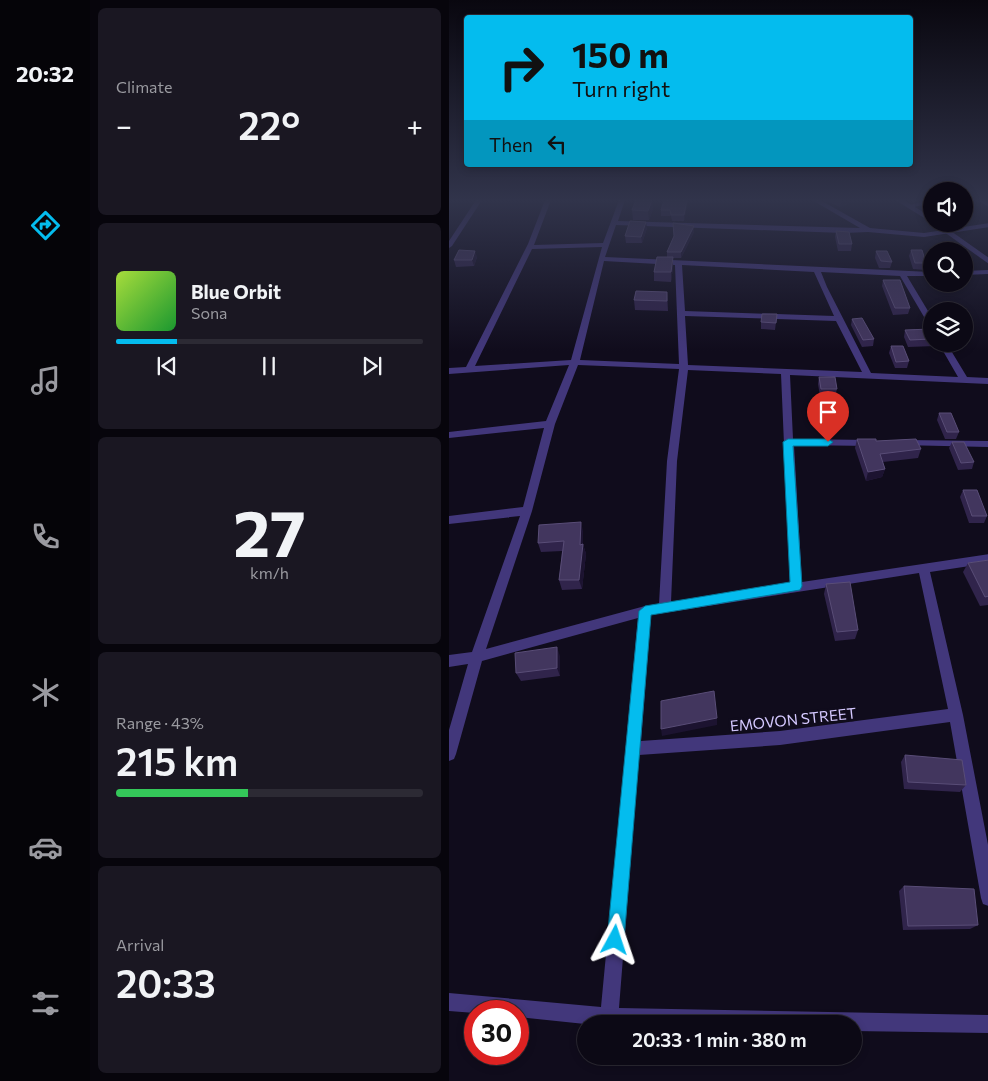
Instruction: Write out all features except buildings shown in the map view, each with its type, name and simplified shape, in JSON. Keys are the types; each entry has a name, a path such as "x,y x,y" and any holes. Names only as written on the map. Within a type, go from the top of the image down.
{"street":[{"path":"470,368 527,250"},
{"path":"449,754 477,657 527,511 550,424 575,362 605,250"},
{"path":"973,250 988,262"},
{"path":"601,259 923,274"},
{"path":"665,607 672,461 684,367 678,262"},
{"path":"817,270 823,287 867,374"},
{"path":"973,273 988,272"},
{"path":"902,274 923,309"},
{"path":"681,312 839,319"},
{"path":"948,352 964,380"},
{"path":"449,371 575,362 988,381"},
{"path":"785,371 796,586"},
{"path":"449,435 550,424"},
{"path":"788,442 988,444"},
{"path":"449,520 527,511"},
{"path":"449,661 477,657 665,607 988,558"},
{"path":"924,569 956,715 988,898"},
{"path":"609,1015 645,611"},
{"name":"EMOVON STREET","path":"632,749 780,738 956,715"},
{"path":"449,1002 588,1015"},
{"path":"862,1022 988,1024"}],"route":[{"path":"615,940 645,611 796,586 788,442 828,442"}]}
